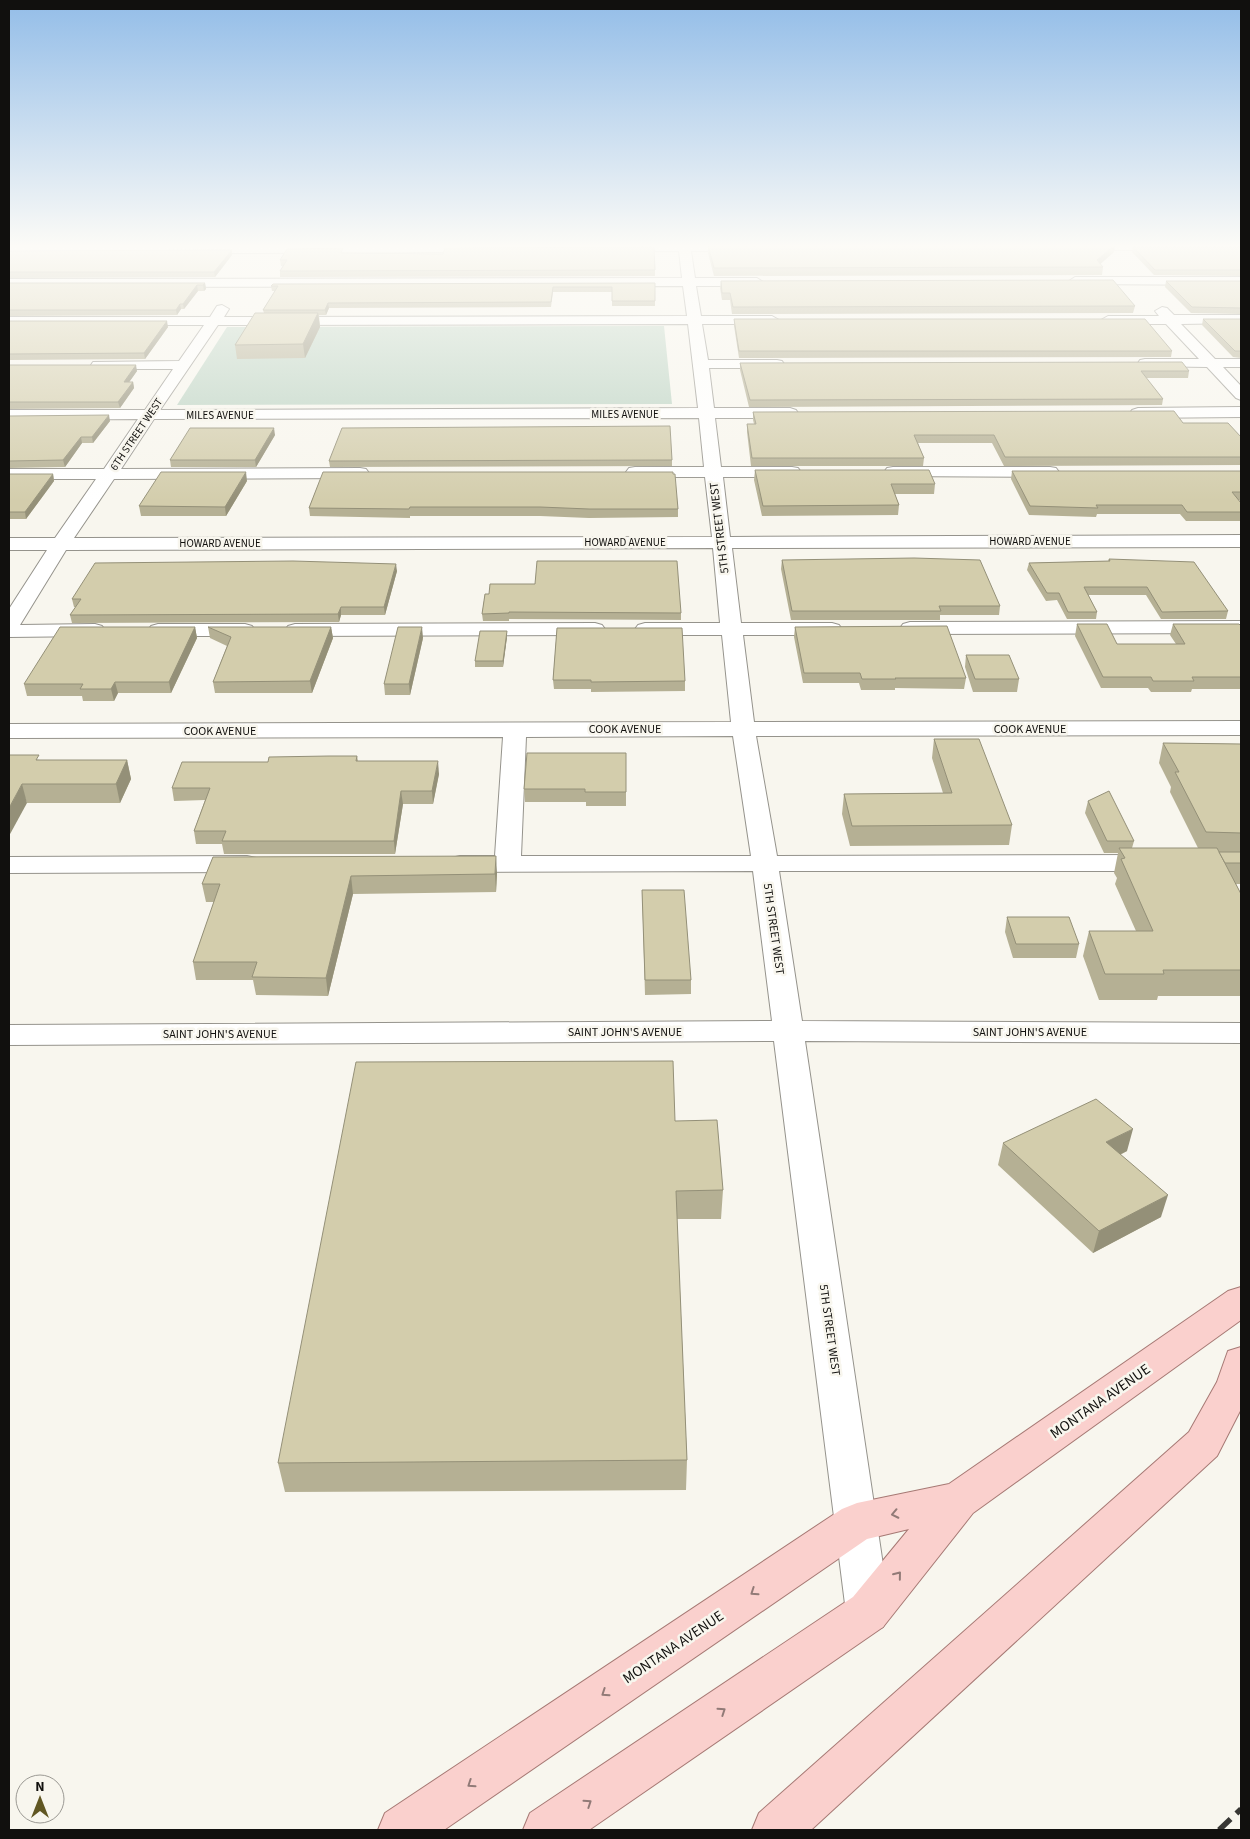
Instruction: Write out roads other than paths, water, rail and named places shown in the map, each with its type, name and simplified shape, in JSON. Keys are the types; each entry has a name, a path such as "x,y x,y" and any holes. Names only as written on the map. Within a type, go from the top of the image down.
{"main road":[{"name":"MONTANA AVENUE","path":"547,1830 868,1612 959,1500 1241,1301"},
{"path":"776,1830 1203,1444 1236,1384 1241,1362"},
{"name":"MONTANA AVENUE","path":"402,1830 857,1522 959,1500"}],"street":[{"name":"6TH STREET WEST","path":"9,624 61,543 207,331"},
{"name":"5TH STREET WEST","path":"696,331 743,729 788,1031 868,1612"},
{"path":"1181,331 1241,395"},
{"path":"1133,364 1241,363"},
{"path":"701,364 790,364"},
{"path":"86,365 184,365"},
{"path":"1122,412 1241,412"},
{"name":"MILES AVENUE","path":"9,415 805,413"},
{"path":"614,472 812,472"},
{"path":"872,472 1062,472"},
{"path":"9,474 376,473"},
{"name":"HOWARD AVENUE","path":"9,544 1241,541"},
{"path":"892,628 1241,627"},
{"path":"9,630 852,628"},
{"name":"COOK AVENUE","path":"9,731 1241,728"},
{"path":"508,863 515,730"},
{"path":"438,864 1172,862"},
{"path":"9,865 268,864"},
{"name":"SAINT JOHN'S AVENUE","path":"9,1035 788,1031 1241,1033"}],"railway":[{"path":"1219,1830 1241,1809"}]}
